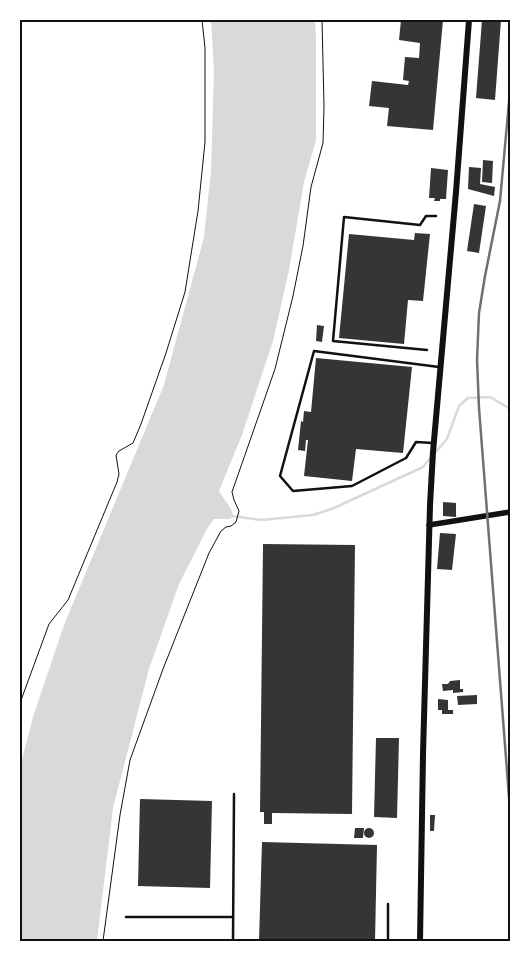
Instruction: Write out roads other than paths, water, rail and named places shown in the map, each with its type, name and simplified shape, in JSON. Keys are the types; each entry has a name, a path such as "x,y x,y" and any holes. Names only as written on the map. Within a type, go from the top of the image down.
{"main road":[{"path":"420,941 429,526 433,452 456,192 468,20"}],"street":[{"path":"429,526 510,512"}],"lane":[{"path":"427,350 333,341 344,217 420,225 426,216 436,216"},
{"path":"434,443 416,442 406,458 352,486 293,491 280,476 314,351 440,367"},
{"path":"233,941 234,794"},
{"path":"388,904 388,941"},
{"path":"126,917 233,918"}],"waterway":[{"path":"435,453 447,439 459,406 468,398 490,397 510,409"},
{"path":"232,516 261,520 313,515 334,508 423,467 431,457"}],"railway":[{"path":"510,91 500,201 479,313 477,360 479,408 510,810"}]}
